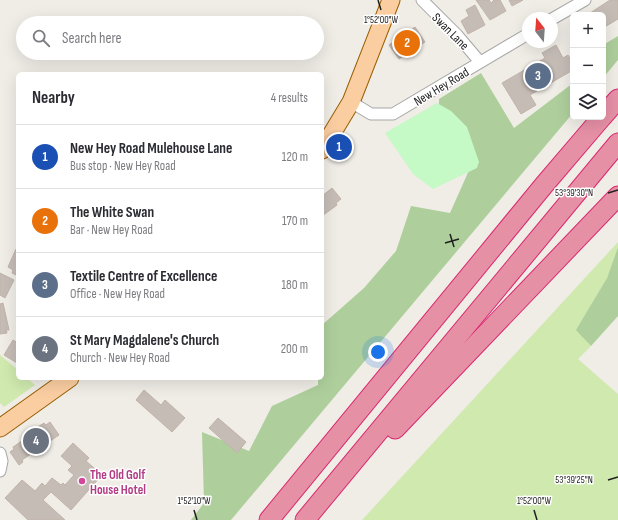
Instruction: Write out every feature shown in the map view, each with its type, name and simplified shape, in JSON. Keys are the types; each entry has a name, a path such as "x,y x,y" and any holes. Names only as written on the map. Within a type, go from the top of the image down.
{"highway":[{"path":"606,113 618,99"},
{"path":"269,520 544,185 600,120"},
{"path":"305,520 618,142"},
{"path":"309,520 618,196"}],"main road":[{"path":"324,147 351,102 391,0"},
{"path":"0,428 67,380"}],"street":[{"name":"Swan Lane","path":"422,0 457,35 480,62"},
{"path":"558,16 585,0"},
{"name":"New Hey Road","path":"351,102 372,114 393,114 522,38"},
{"path":"0,453 2,461 0,471"}],"green space":[{"path":"618,36 618,60 606,74 606,48 606,43"},
{"path":"481,73 514,128 570,85 570,117 231,520 191,520 204,503 202,432 249,451 272,406 318,385 318,380 324,380 324,323 364,288 396,251 411,206 450,213 474,159 439,106 439,99"},
{"path":"437,103 451,111 467,127 479,162 477,168 433,189 413,174 385,133"},
{"path":"618,242 618,247 607,278 577,330 591,346 578,359 618,394 618,520 362,520"},
{"path":"618,247 618,316 591,346 576,330 607,278"},
{"path":"0,355 16,368 16,380 29,380 35,385 4,407 0,403"}],"building":[{"path":"476,0 489,0 491,3 494,0 500,0 506,11 490,20"},
{"path":"509,0 523,0 512,6"},
{"path":"610,0 618,0 618,19 606,26 606,12 592,12"},
{"path":"475,5 485,25 468,34 461,21 469,16 466,10"},
{"path":"415,27 425,42 399,59 389,45"},
{"path":"551,48 558,48 563,58 568,55 570,59 570,72 530,95 536,105 521,114 502,83 545,58 542,53"},
{"path":"332,188 341,199 336,203 337,205 324,215 324,194"},
{"path":"16,249 16,275 12,273 13,270 8,267"},
{"path":"0,273 14,280 5,298 0,295"},
{"path":"3,303 9,330 6,330 7,333 0,334 0,304"},
{"path":"13,340 16,342 16,362 4,355"},
{"path":"144,390 161,405 165,400 185,418 172,432 136,400"},
{"path":"218,418 246,442 237,453 209,428"},
{"path":"50,422 59,435 22,460 23,462 19,465 10,452 14,449 13,447 38,430 36,428 44,423 46,425"},
{"name":"The Old Golf House Hotel","path":"73,443 89,458 86,461 102,475 71,510 51,492 43,500 65,520 28,520 5,498 22,480 35,491 42,483 45,486 52,478 61,485 63,483 65,485 74,475 68,470 72,466 61,456"}],"place":[{"name":"The White Swan","path":"407,43"},
{"name":"Textile Centre of Excellence","path":"538,76"},
{"name":"New Hey Road Mulehouse Lane","path":"339,147"},
{"name":"St Mary Magdalene's Church","path":"36,441"},
{"name":"The Old Golf House Hotel","path":"82,481"}]}
